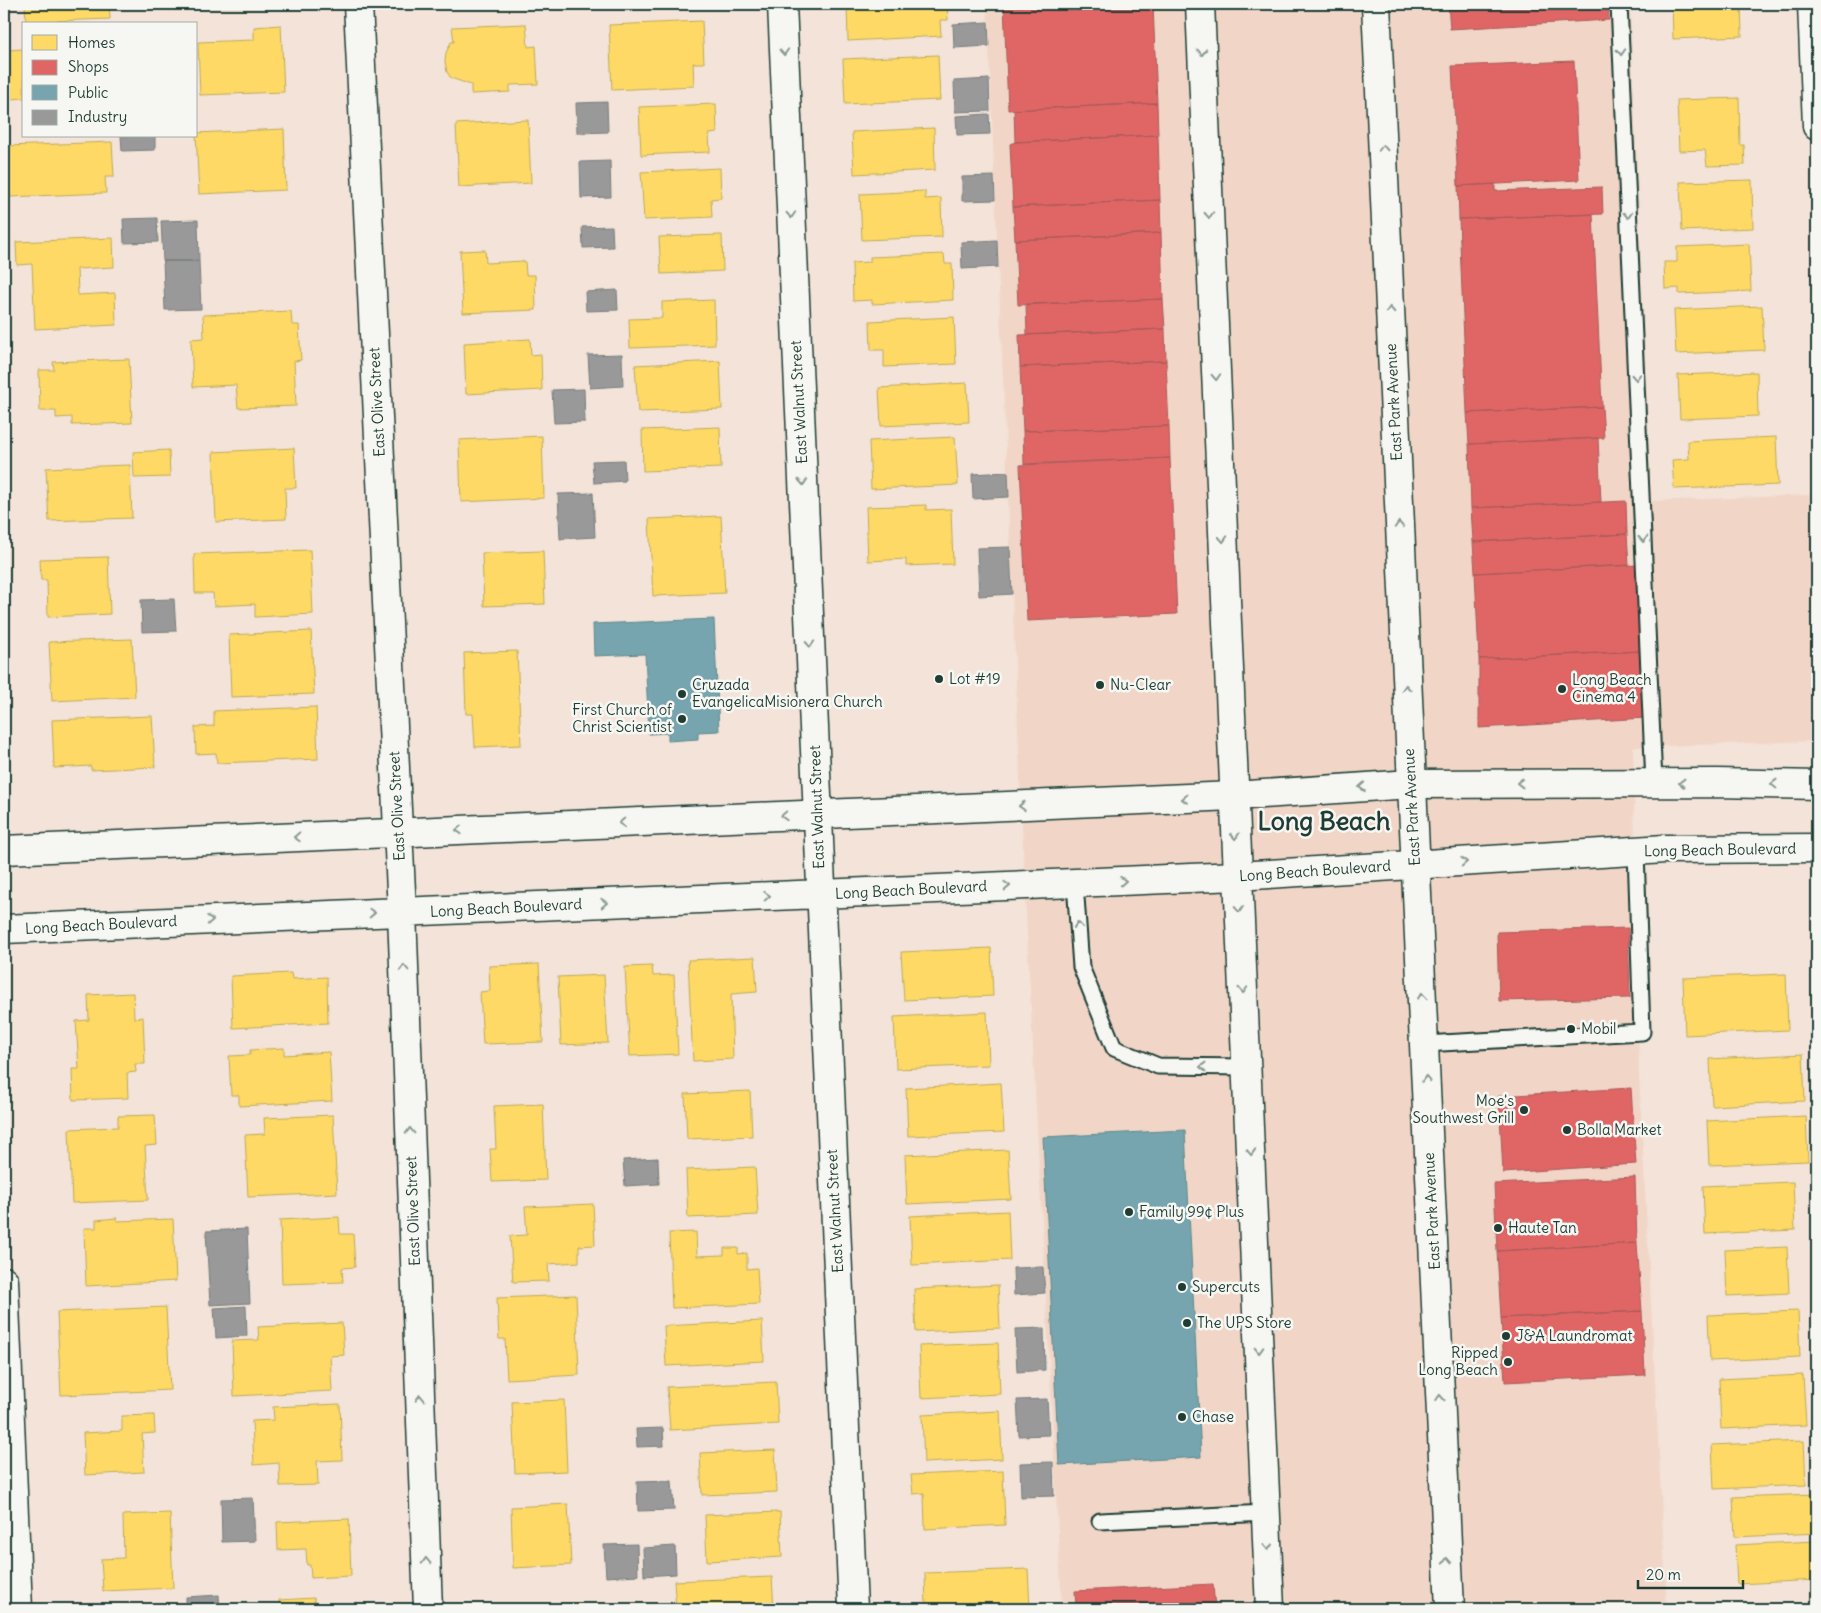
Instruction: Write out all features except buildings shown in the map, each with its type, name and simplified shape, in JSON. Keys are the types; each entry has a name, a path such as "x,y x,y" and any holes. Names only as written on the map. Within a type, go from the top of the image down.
{"main road":[{"name":"East Olive Street","path":"358,4 402,912 428,1609"},
{"name":"East Walnut Street","path":"782,4 853,1609"},
{"path":"1200,4 1237,876 1248,1067 1270,1609"},
{"name":"East Park Avenue","path":"1376,4 1410,784 1450,1609"},
{"path":"1812,4 1817,126"},
{"path":"4,850 1234,796 1410,784 1654,783 1817,785"},
{"name":"Long Beach Boulevard","path":"4,929 1237,876 1665,849 1817,848"},
{"path":"4,1281 18,1609"}],"lane":[{"path":"1619,4 1654,783"},
{"path":"1424,1044 1642,1032 1636,851"},
{"path":"1075,883 1081,967 1114,1048 1158,1066 1248,1067"},
{"path":"1100,1521 1266,1513"}],"shaded area":[{"path":"987,4 1630,4 1651,501 1810,495 1817,656 1817,741 1633,747 1639,1074 1667,1609 1062,1609 1025,894"}],"place":[{"name":"Lot #19","path":"939,679"},
{"name":"Nu-Clear","path":"1100,685"},
{"name":"Long Beach Cinema 4","path":"1562,689"},
{"name":"Cruzada EvangelicaMisionera Church","path":"682,694"},
{"name":"First Church of Christ Scientist","path":"682,719"},
{"name":"Mobil","path":"1571,1029"},
{"name":"Moe's Southwest Grill","path":"1524,1110"},
{"name":"Bolla Market","path":"1567,1130"},
{"name":"Family 99¢ Plus","path":"1129,1212"},
{"name":"Haute Tan","path":"1498,1228"},
{"name":"Supercuts","path":"1182,1287"},
{"name":"The UPS Store","path":"1187,1323"},
{"name":"J&A Laundromat","path":"1506,1336"},
{"name":"Ripped Long Beach","path":"1508,1362"},
{"name":"Chase","path":"1182,1417"}],"district":[{"name":"Long Beach","path":"1324,821"}]}
